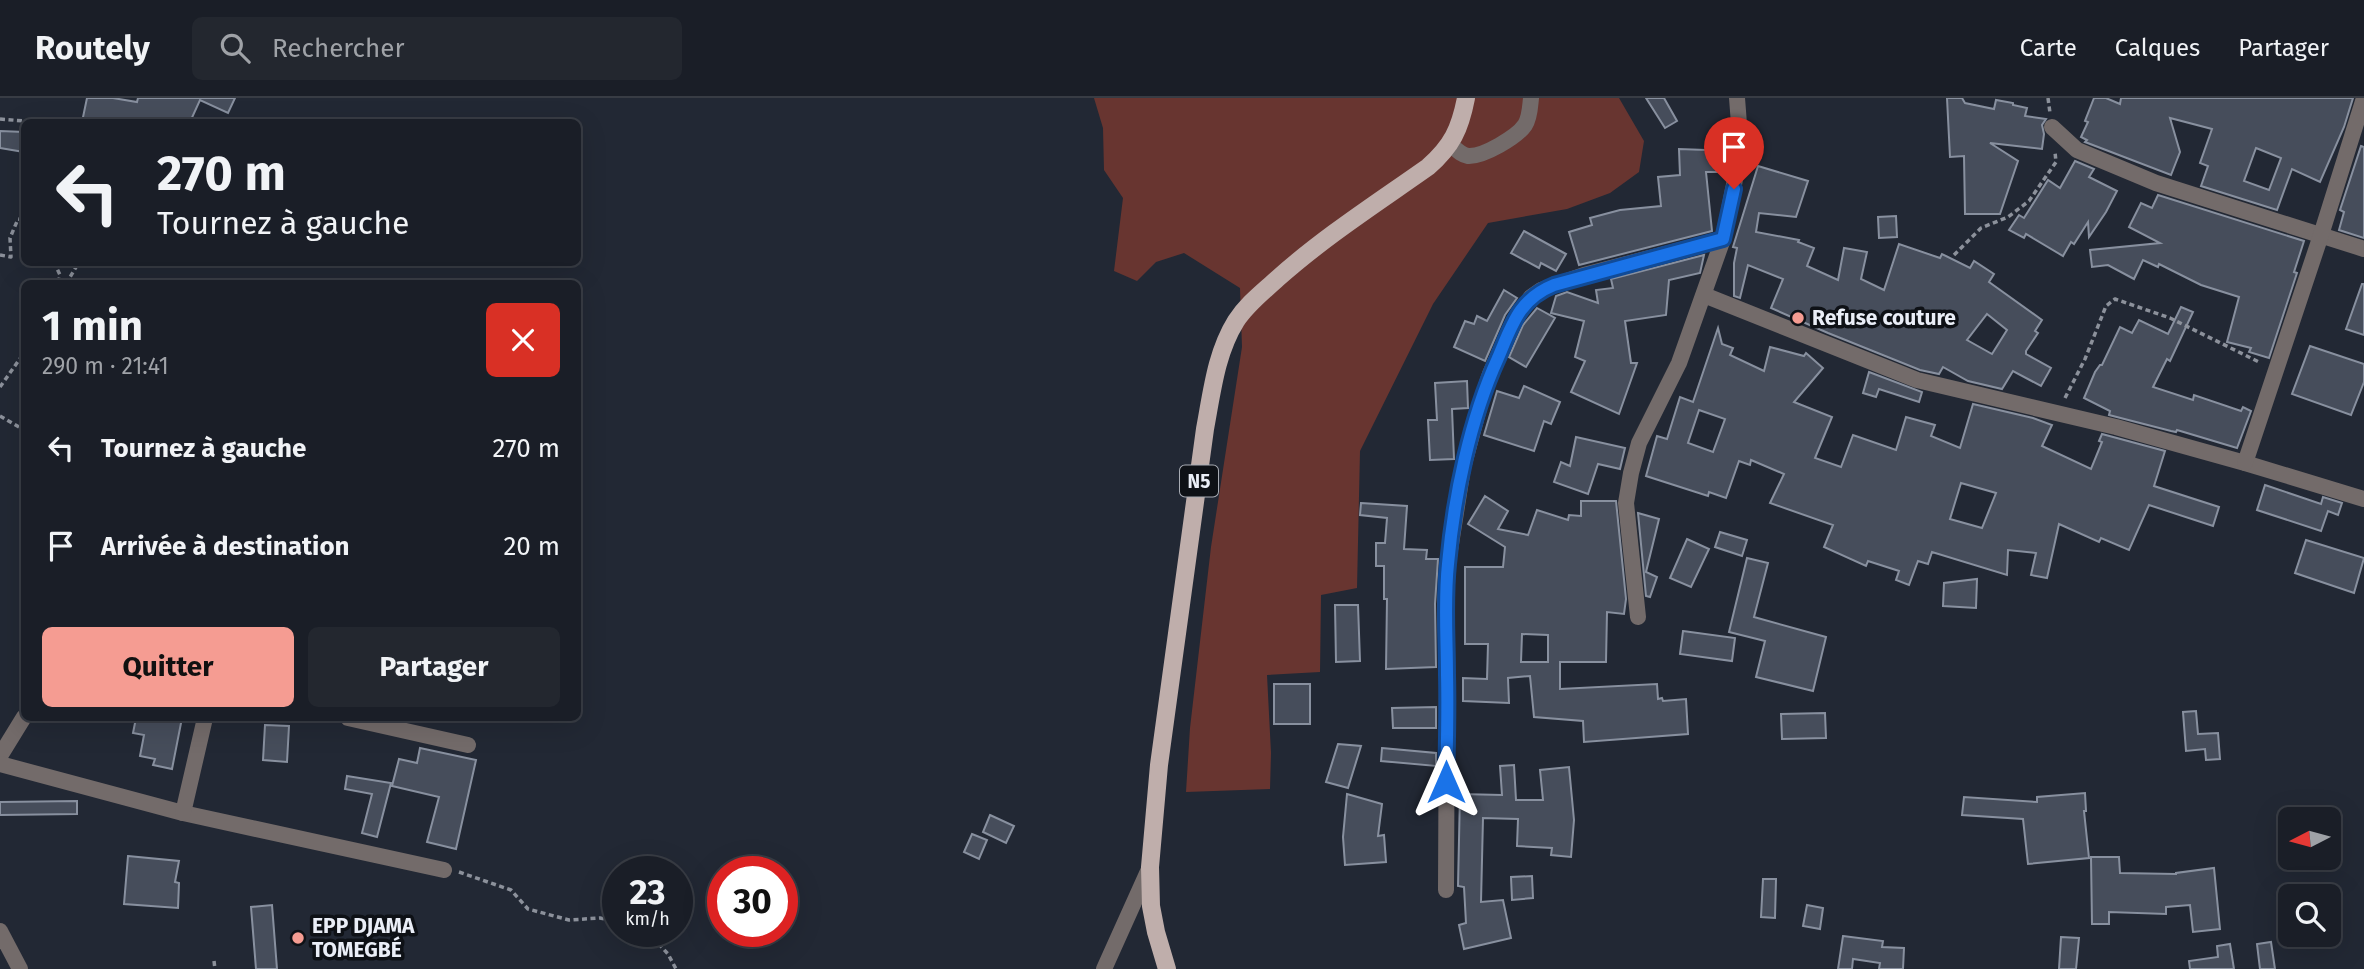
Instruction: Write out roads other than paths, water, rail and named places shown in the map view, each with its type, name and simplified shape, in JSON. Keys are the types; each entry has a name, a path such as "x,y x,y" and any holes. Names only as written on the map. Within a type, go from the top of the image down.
{"main road":[{"name":"N5","path":"1167,969 1151,906 1150,867 1161,752 1205,429 1215,376 1228,336 1249,304 1293,264 1428,167 1450,144 1457,132 1466,98"}],"street":[{"path":"1450,144 1461,154 1470,156 1480,155 1504,142 1517,134 1527,122 1531,98"},
{"path":"1638,617 1626,503 1631,473 1639,443 1679,363 1723,239 1741,150 1737,98"},
{"path":"2245,463 2364,98"},
{"path":"2052,127 2077,149 2156,183 2364,249"},
{"path":"1446,890 1445,604 1448,563 1463,468 1490,374 1514,320 1531,297 1541,290 1584,275 1723,239"},
{"path":"1704,295 1917,380 2058,413 2245,463 2364,499"},
{"path":"0,756 22,721"},
{"path":"183,813 204,721"},
{"path":"380,721 412,724 468,745"},
{"path":"0,764 183,813 444,870"},
{"path":"1104,969 1150,867"},
{"path":"0,931 20,969"}],"place":[{"name":"Refuse couture","path":"1798,318"},
{"name":"EPP DJAMA TOMEGBÉ","path":"298,938"}]}
